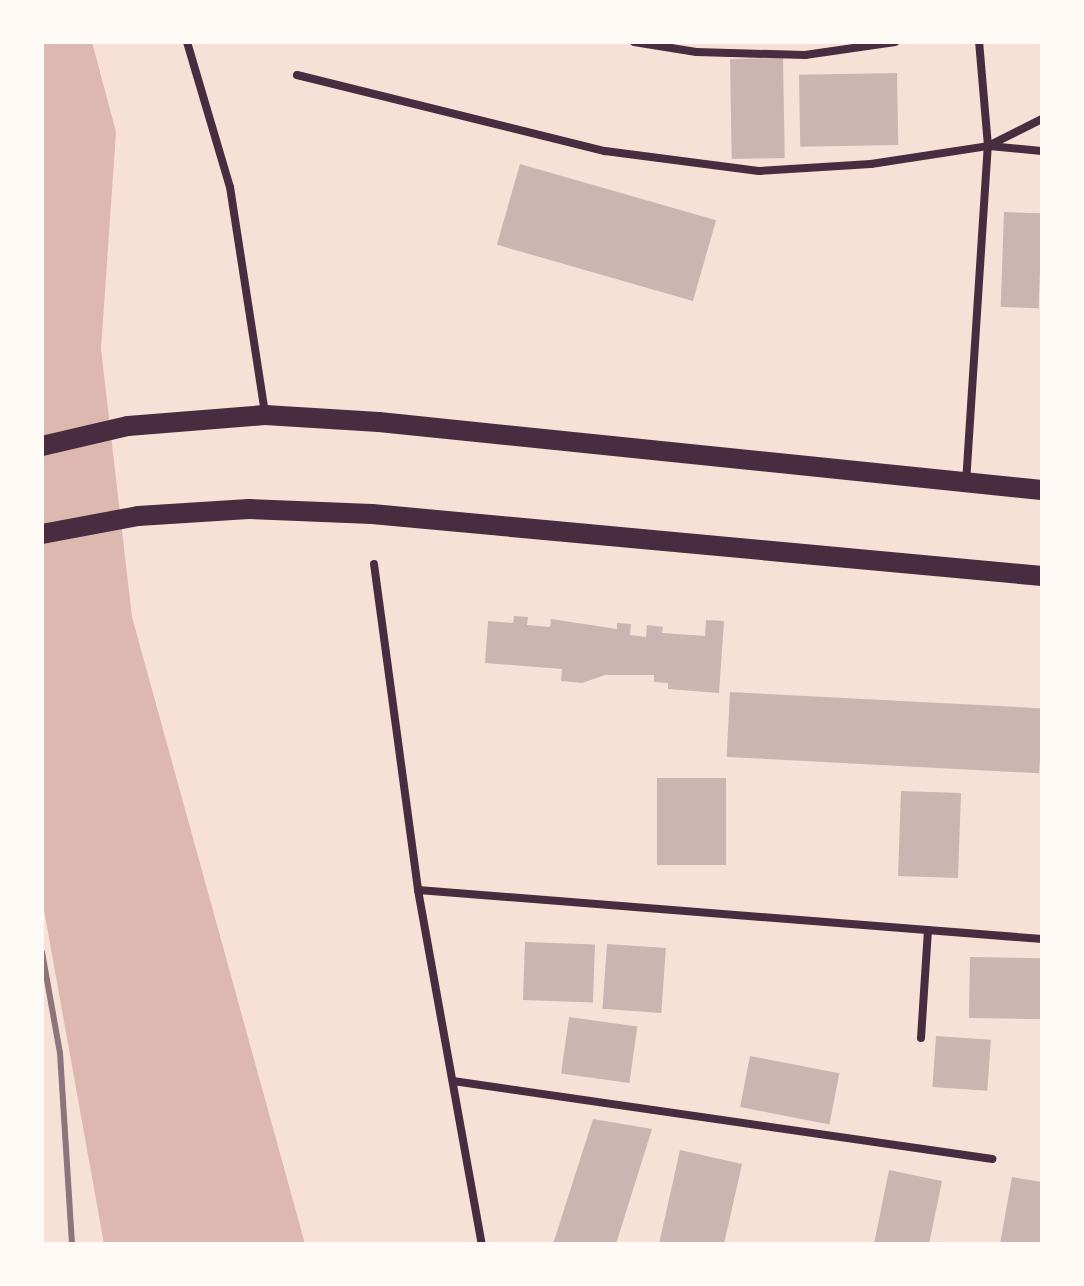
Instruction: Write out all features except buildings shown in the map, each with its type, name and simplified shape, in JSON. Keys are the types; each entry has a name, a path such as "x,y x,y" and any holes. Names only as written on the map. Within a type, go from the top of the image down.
{"main road":[{"path":"42,446 128,426 265,415 379,422 1042,490"},
{"path":"42,534 138,516 249,509 372,514 1042,576"}],"street":[{"path":"187,42 230,187 265,415"},
{"path":"634,42 696,52 805,55 895,42"},
{"path":"966,484 988,146 979,42"},
{"path":"297,75 605,151 709,166 759,171 871,164 988,146 1042,151"},
{"path":"988,146 1042,119"},
{"path":"374,564 418,890 482,1244"},
{"path":"418,890 1042,939"},
{"path":"921,1038 928,930"},
{"path":"453,1081 992,1159"}],"shaded area":[{"path":"42,42 92,42 116,132 101,349 132,617 305,1244 104,1244 42,899"}],"railway":[{"path":"42,952 60,1053 72,1244"}]}
